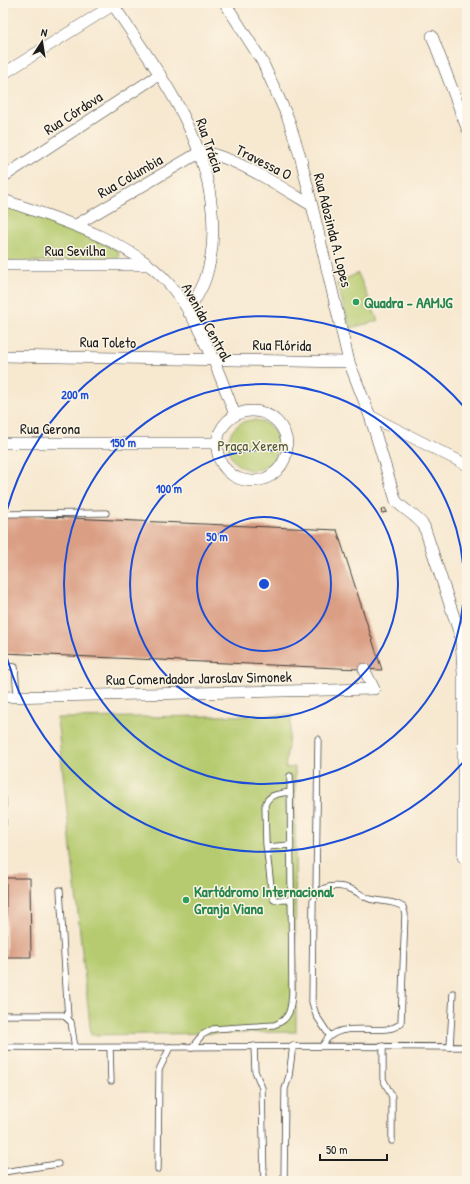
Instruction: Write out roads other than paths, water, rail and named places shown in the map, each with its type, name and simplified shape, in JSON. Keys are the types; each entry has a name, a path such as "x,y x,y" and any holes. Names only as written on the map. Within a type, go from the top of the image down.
{"street":[{"name":"Rua Adozinda A. Lopes","path":"225,3 262,61 283,105 301,159 349,362 370,416 389,474 396,501 402,508 415,514 419,519 434,554 461,638 465,710 463,857"},
{"path":"3,74 113,4"},
{"name":"Rua Trácia","path":"113,4 160,74 186,120 200,152 211,201 214,232 213,250 205,279 188,312"},
{"path":"432,36 467,128"},
{"name":"Rua Córdova","path":"3,177 160,74"},
{"name":"Travessa O","path":"200,152 212,154 237,164 273,182 311,205"},
{"name":"Rua Columbia","path":"76,225 200,152"},
{"name":"Avenida Central","path":"3,200 76,225 108,240 148,265 169,284 188,312 213,358 235,415"},
{"name":"Rua Sevilha","path":"3,266 148,265"},
{"name":"Rua Toleto","path":"3,356 213,358"},
{"name":"Rua Flórida","path":"213,358 349,362"},
{"path":"246,411 258,411 269,415 278,422 285,432 288,443 287,454 282,465 274,474 264,479 253,481 241,480 231,474 223,466 218,455 217,443 223,427 235,415 246,411"},
{"path":"370,416 466,465"},
{"name":"Rua Gerona","path":"3,443 217,443"},
{"name":"Rua Comendador Jaroslav Simonek","path":"3,697 374,689 364,669"}],"lane":[{"path":"3,514 106,513"},
{"path":"3,666 15,667 17,697"},
{"path":"318,739 316,894 313,900 312,1002 316,1015 329,1035"},
{"path":"192,1048 208,1031 220,1028 274,1025 281,1023 287,1018 290,1011 292,993 290,776"},
{"path":"290,792 276,794 267,800 265,805 267,847 272,895 274,900 290,900"},
{"path":"3,800 3,824"},
{"path":"267,847 290,846"},
{"path":"316,894 326,887 339,886 352,890 368,898 398,904 402,907 405,914 401,1023 394,1027 339,1031 329,1035 323,1045"},
{"path":"60,890 68,1018 74,1033 75,1048"},
{"path":"450,1047 453,993"},
{"path":"3,1015 57,1014 68,1018"},
{"path":"3,1047 192,1048 323,1045 467,1047"},
{"path":"254,1046 255,1071 262,1088 264,1181"},
{"path":"284,1181 284,1089 290,1076 293,1046"},
{"path":"383,1046 384,1079 392,1097 392,1141"},
{"path":"158,1169 159,1070 170,1047"},
{"path":"110,1048 111,1081"},
{"path":"3,1172 58,1164"}],"place":[{"name":"Quadra - AAMJG","path":"356,302"},
{"name":"Kartódromo Internacional Granja Viana","path":"186,900"}],"park label":[{"name":"Praça Xerem","path":"253,445"}]}
